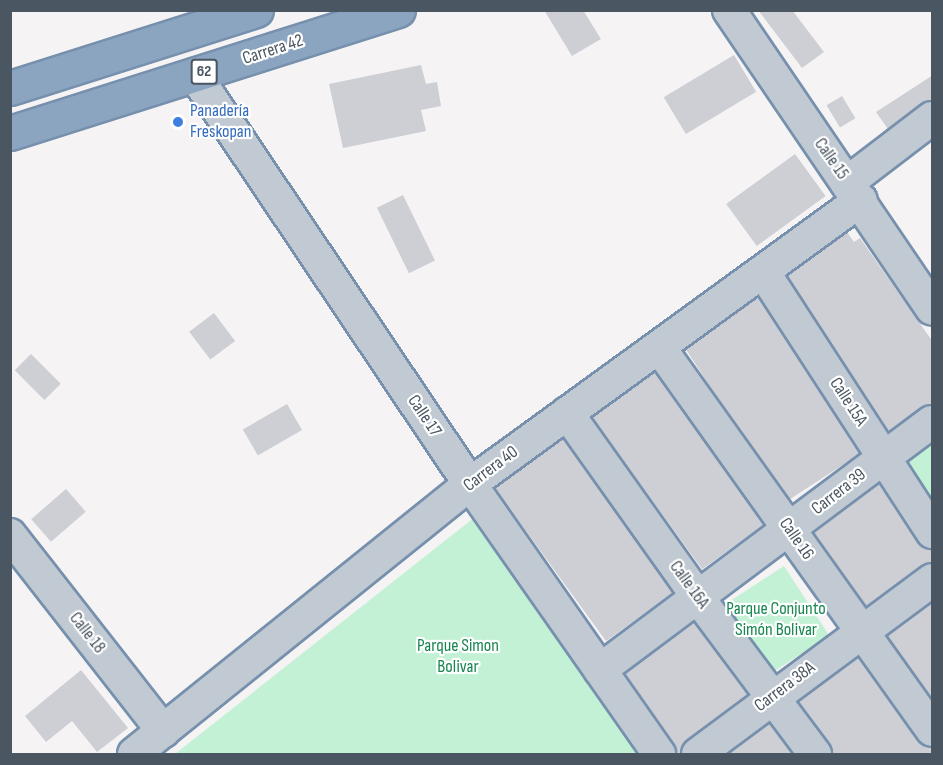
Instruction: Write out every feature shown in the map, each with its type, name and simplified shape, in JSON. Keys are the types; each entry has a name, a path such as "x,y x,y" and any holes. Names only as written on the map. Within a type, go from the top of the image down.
{"highway":[{"path":"10,88 256,10"},
{"name":"Carrera 42","path":"10,133 398,10"}],"street":[{"name":"Calle 15","path":"729,10 933,309"},
{"name":"Calle 17","path":"195,75 470,484 659,754"},
{"name":"Carrera 40","path":"134,754 470,484 764,273 933,118"},
{"name":"Calle 15A","path":"764,273 933,532"},
{"name":"Calle 16","path":"659,347 933,730"},
{"name":"Calle 16A","path":"567,413 699,599 774,696 815,754"},
{"name":"Carrera 39","path":"600,670 699,599 933,422"},
{"name":"Calle 18","path":"10,535 163,731"},
{"name":"Carrera 38A","path":"698,754 861,631 933,580"}],"green space":[{"path":"932,440 932,515 897,464"},
{"name":"Parque Simon Bolivar","path":"480,513 646,754 175,754"},
{"name":"Parque Conjunto Simón Bolivar","path":"784,566 829,636 768,675 723,606"}],"building":[{"path":"544,10 583,10 601,39 572,56"},
{"path":"758,10 792,10 824,52 802,68"},
{"path":"734,55 756,92 686,134 664,97"},
{"path":"421,65 426,84 437,82 441,106 421,110 426,131 343,148 329,84"},
{"path":"933,75 933,100 921,104 888,129 876,112"},
{"path":"842,96 855,118 840,128 827,105"},
{"path":"795,154 826,196 757,246 726,204"},
{"path":"403,195 435,261 409,273 377,208"},
{"path":"847,232 854,242 860,238 933,342 933,404 921,408 889,432 787,276"},
{"path":"758,297 860,454 785,502 683,345"},
{"path":"214,313 235,341 210,360 189,332"},
{"path":"31,354 61,384 44,400 15,370"},
{"path":"654,372 765,524 702,569 592,417"},
{"path":"287,404 302,430 258,455 243,430"},
{"path":"563,439 674,592 606,641 495,488"},
{"path":"879,484 917,542 933,550 933,562 921,566 866,607 814,533"},
{"path":"66,489 86,512 51,542 31,519"},
{"path":"933,602 933,700 887,636"},
{"path":"694,622 748,694 687,740 679,754 625,674"},
{"path":"858,657 917,740 933,748 933,754 833,754 829,743 798,702"},
{"path":"81,670 128,728 97,752 72,721 46,742 25,716"},
{"path":"770,723 793,754 728,754"}],"place":[{"name":"Panadería Freskopan","path":"178,122"}]}
